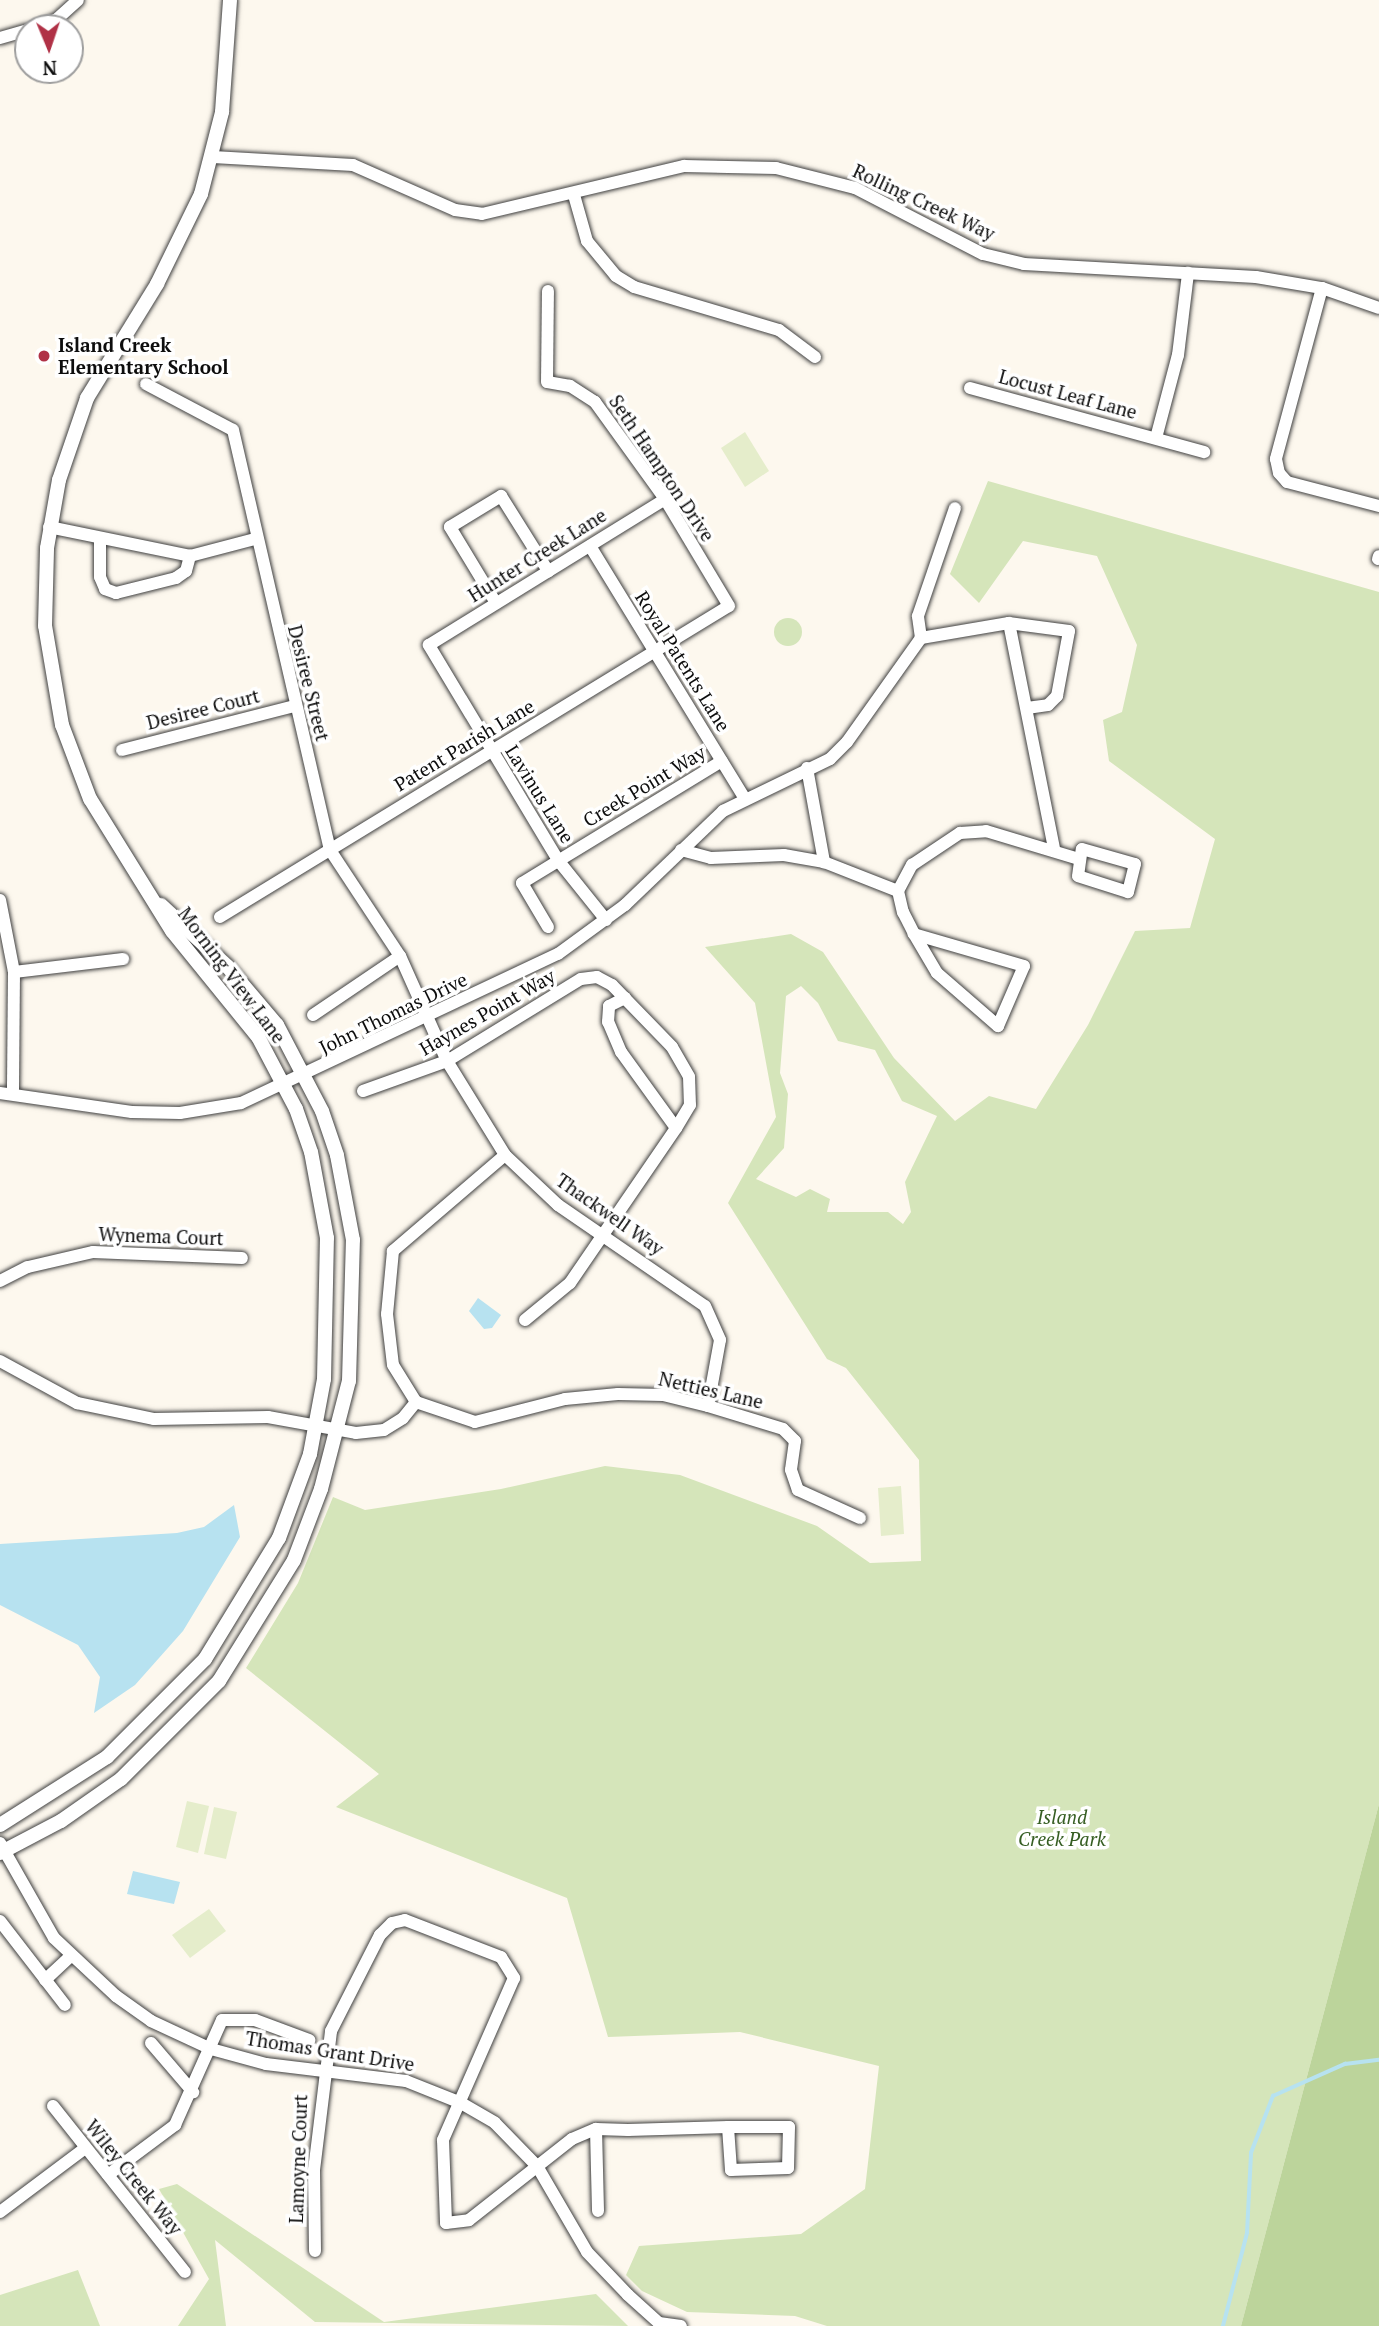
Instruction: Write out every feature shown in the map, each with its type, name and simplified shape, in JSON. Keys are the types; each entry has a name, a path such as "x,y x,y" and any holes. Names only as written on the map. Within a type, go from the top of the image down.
{"street":[{"path":"63,14 78,0"},
{"name":"Morning View Lane","path":"0,1825 107,1758 205,1659 279,1538 306,1467 316,1423 328,1335 327,1238 311,1153 285,1086 258,1037 150,894 90,799 62,725 46,626 49,527 87,398 180,243 213,157 226,82 230,0"},
{"name":"Rolling Creek Way","path":"213,157 353,165 455,210 482,214 574,195 684,166 776,168 863,192 983,254 1088,271 1188,273 1322,288 1379,308"},
{"path":"574,195 587,241 616,276 634,287 779,330 815,357"},
{"name":"Locust Leaf Lane","path":"1156,438 1178,355 1188,273"},
{"path":"1322,288 1276,459 1279,473 1287,482 1379,506"},
{"name":"Seth Hampton Drive","path":"548,291 547,382 587,393 665,499 729,606"},
{"name":"Desiree Street","path":"146,384 233,430 255,539 330,850 400,956 427,1018"},
{"name":"Locust Leaf Lane","path":"970,388 1204,452"},
{"path":"496,603 450,527 501,496 548,571"},
{"name":"Hunter Creek Lane","path":"429,645 665,499"},
{"path":"955,508 918,616 921,638 1009,623 1069,631 1057,696 1048,705 1027,708"},
{"path":"49,527 100,541 190,556 255,539"},
{"path":"100,541 100,577 105,589 116,593 176,578 190,556"},
{"name":"Royal Patents Lane","path":"590,546 744,797"},
{"name":"Patent Parish Lane","path":"220,917 729,606"},
{"path":"1009,623 1054,848"},
{"name":"John Thomas Drive","path":"7,1092 132,1112 180,1113 241,1103 307,1076 558,954 606,920 681,849 744,797 830,759 847,742 921,638"},
{"name":"Lavinus Lane","path":"429,645 558,860 606,920"},
{"name":"Desiree Court","path":"122,750 294,706"},
{"name":"Creek Point Way","path":"548,926 522,883 722,761"},
{"path":"807,768 824,862"},
{"path":"898,891 912,865 960,833 986,831 1054,848 1079,859"},
{"path":"681,849 711,858 784,855 824,862 898,891 914,934 954,992 998,1026 1024,966 914,934"},
{"path":"1082,849 1135,864 1128,892 1078,876 1079,859 1082,849"},
{"name":"Morning View Lane","path":"2,1849 121,1779 219,1681 293,1560 338,1427 354,1337 353,1240 337,1155 307,1076 276,1025 235,976 150,894"},
{"path":"0,900 15,972 7,1092"},
{"path":"313,1015 400,956"},
{"path":"15,972 123,959"},
{"name":"Haynes Point Way","path":"363,1091 447,1061 581,979 597,977 625,998 672,1046 689,1077 690,1105 606,1237 570,1283 525,1320"},
{"path":"625,998 608,1006 608,1022 621,1052 676,1128"},
{"name":"Thackwell Way","path":"427,1018 447,1061 505,1155 558,1205 686,1290 716,1324 720,1354 709,1406"},
{"path":"0,1360 55,1394 125,1415 238,1415 384,1430 403,1419 416,1402 393,1365 387,1314 393,1251 505,1155"},
{"name":"Wynema Court","path":"0,1281 28,1267 93,1251 242,1258"},
{"name":"Netties Lane","path":"416,1402 475,1422 565,1399 618,1394 663,1395 709,1406 783,1429 795,1441 791,1470 798,1490 860,1518"},
{"name":"Thomas Grant Drive","path":"2,1849 38,1916 71,1956 151,2021 211,2049 266,2064 406,2081 461,2103 495,2123 537,2166 587,2252 659,2323 681,2326"},
{"name":"Lamoyne Court","path":"315,2251 314,2170 322,2069 331,2031 380,1935 392,1923 405,1920 501,1958 514,1978 461,2103"},
{"path":"0,1921 65,2006"},
{"path":"45,1980 71,1956"},
{"path":"108,2175 170,2130 192,2092 222,2021 232,2017 309,2040"},
{"path":"151,2043 192,2092"},
{"path":"461,2103 441,2155 446,2223 469,2220 572,2139 596,2129 728,2127 789,2127 788,2168 731,2170 728,2127"},
{"name":"Wiley Creek Way","path":"53,2106 84,2149 185,2272"},
{"path":"596,2129 598,2211"},
{"path":"0,2212 84,2149"}],"green space":[{"path":"745,432 769,471 745,487 721,448"},
{"name":"Island Creek Park","path":"988,481 1379,592 1379,1804 1241,2326 827,2326 795,2316 687,2312 642,2291 626,2275 639,2246 801,2234 865,2189 879,2066 740,2032 608,2037 567,1898 336,1807 379,1774 246,1668 298,1583 333,1497 365,1510 501,1489 605,1466 680,1475 817,1526 870,1563 921,1561 919,1460 846,1368 827,1359 728,1203 776,1117 755,1003 705,947 791,934 823,952 894,1058 955,1121 989,1096 1036,1109 1088,1025 1135,931 1190,928 1215,839 1109,761 1103,720 1122,712 1137,645 1097,556 1023,541 979,603 950,574","holes":["801,986 818,1003 838,1041 875,1050 902,1101 937,1116 905,1182 911,1212 903,1224 888,1212 827,1212 830,1199 810,1189 796,1197 756,1179 784,1148 788,1094 780,1073 786,996"]},
{"path":"788,618 798,622 802,632 798,642 788,646 778,642 774,632 778,622"},
{"path":"901,1486 904,1534 881,1536 878,1488"},
{"path":"187,1801 209,1806 198,1853 176,1847"},
{"path":"1379,1804 1379,2326 1241,2326"},
{"path":"214,1807 237,1812 226,1859 204,1854"},
{"path":"209,1909 226,1931 190,1958 172,1935"},
{"path":"177,2184 384,2322 596,2294 628,2326 315,2322 215,2240 226,2326 178,2326 209,2279 159,2189"},
{"path":"78,2270 100,2326 0,2326 0,2295"}],"water":[{"path":"478,1298 501,1315 492,1328 484,1329 469,1311"},
{"path":"234,1505 240,1537 183,1631 135,1685 94,1713 100,1677 78,1645 0,1605 0,1544 177,1533 204,1527"},
{"path":"133,1871 180,1882 174,1904 127,1894"}],"waterway":[{"path":"1223,2326 1247,2233 1251,2153 1273,2096 1345,2064 1379,2060"}],"place":[{"name":"Island Creek Elementary School","path":"44,356"}]}
